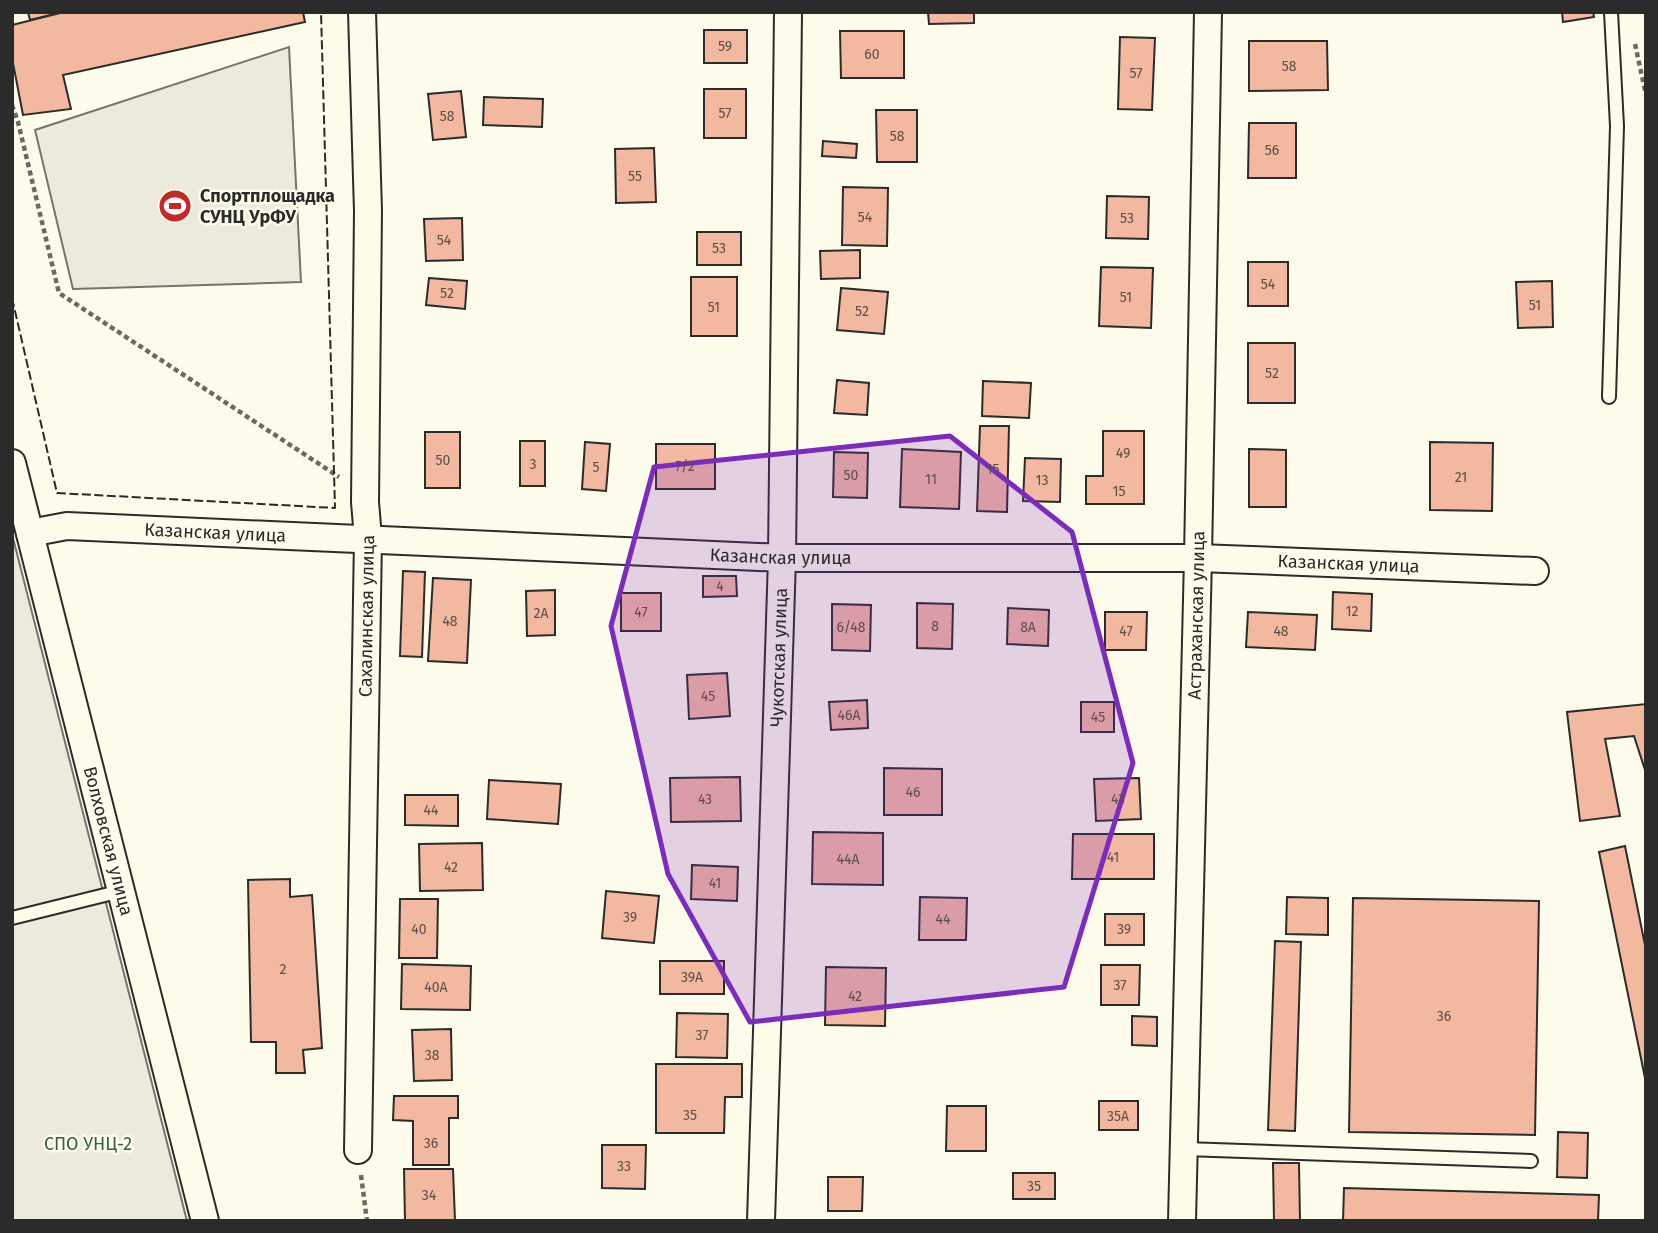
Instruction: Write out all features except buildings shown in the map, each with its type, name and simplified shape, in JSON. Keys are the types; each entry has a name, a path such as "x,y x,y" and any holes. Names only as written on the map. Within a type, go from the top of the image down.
{"street":[{"name":"Сахалинская улица","path":"358,1150 368,538 365,502 368,211 362,12"},
{"name":"Чукотская улица","path":"761,1221 782,558 788,12"},
{"name":"Астраханская улица","path":"1182,1221 1208,12"},
{"name":"Волховская улица","path":"12,463 205,1221"},
{"name":"Казанская улица","path":"30,533 67,526 782,558 1198,558 1535,571"}],"lane":[{"path":"1609,397 1617,126 1611,12"},
{"path":"12,918 121,891"},
{"path":"1185,1149 1531,1161"}],"path":[{"path":"1634,36 1646,95"},
{"path":"12,105 60,293 334,473 365,502"},
{"path":"358,1150 367,1221"}],"highlighted area":[{"path":"950,436 1072,532 1133,763 1064,987 750,1022 668,874 611,626 654,467"}],"green space":[{"name":"Спортплощадка СУНЦ УрФУ","path":"289,47 301,282 73,289 35,130"},
{"name":"СПО УНЦ-2","path":"12,534 187,1221 12,1221"}],"fence":[{"path":"12,298 57,493 335,508 321,12"}],"place":[{"name":"Спортплощадка СУНЦ УрФУ","path":"175,206"}]}
